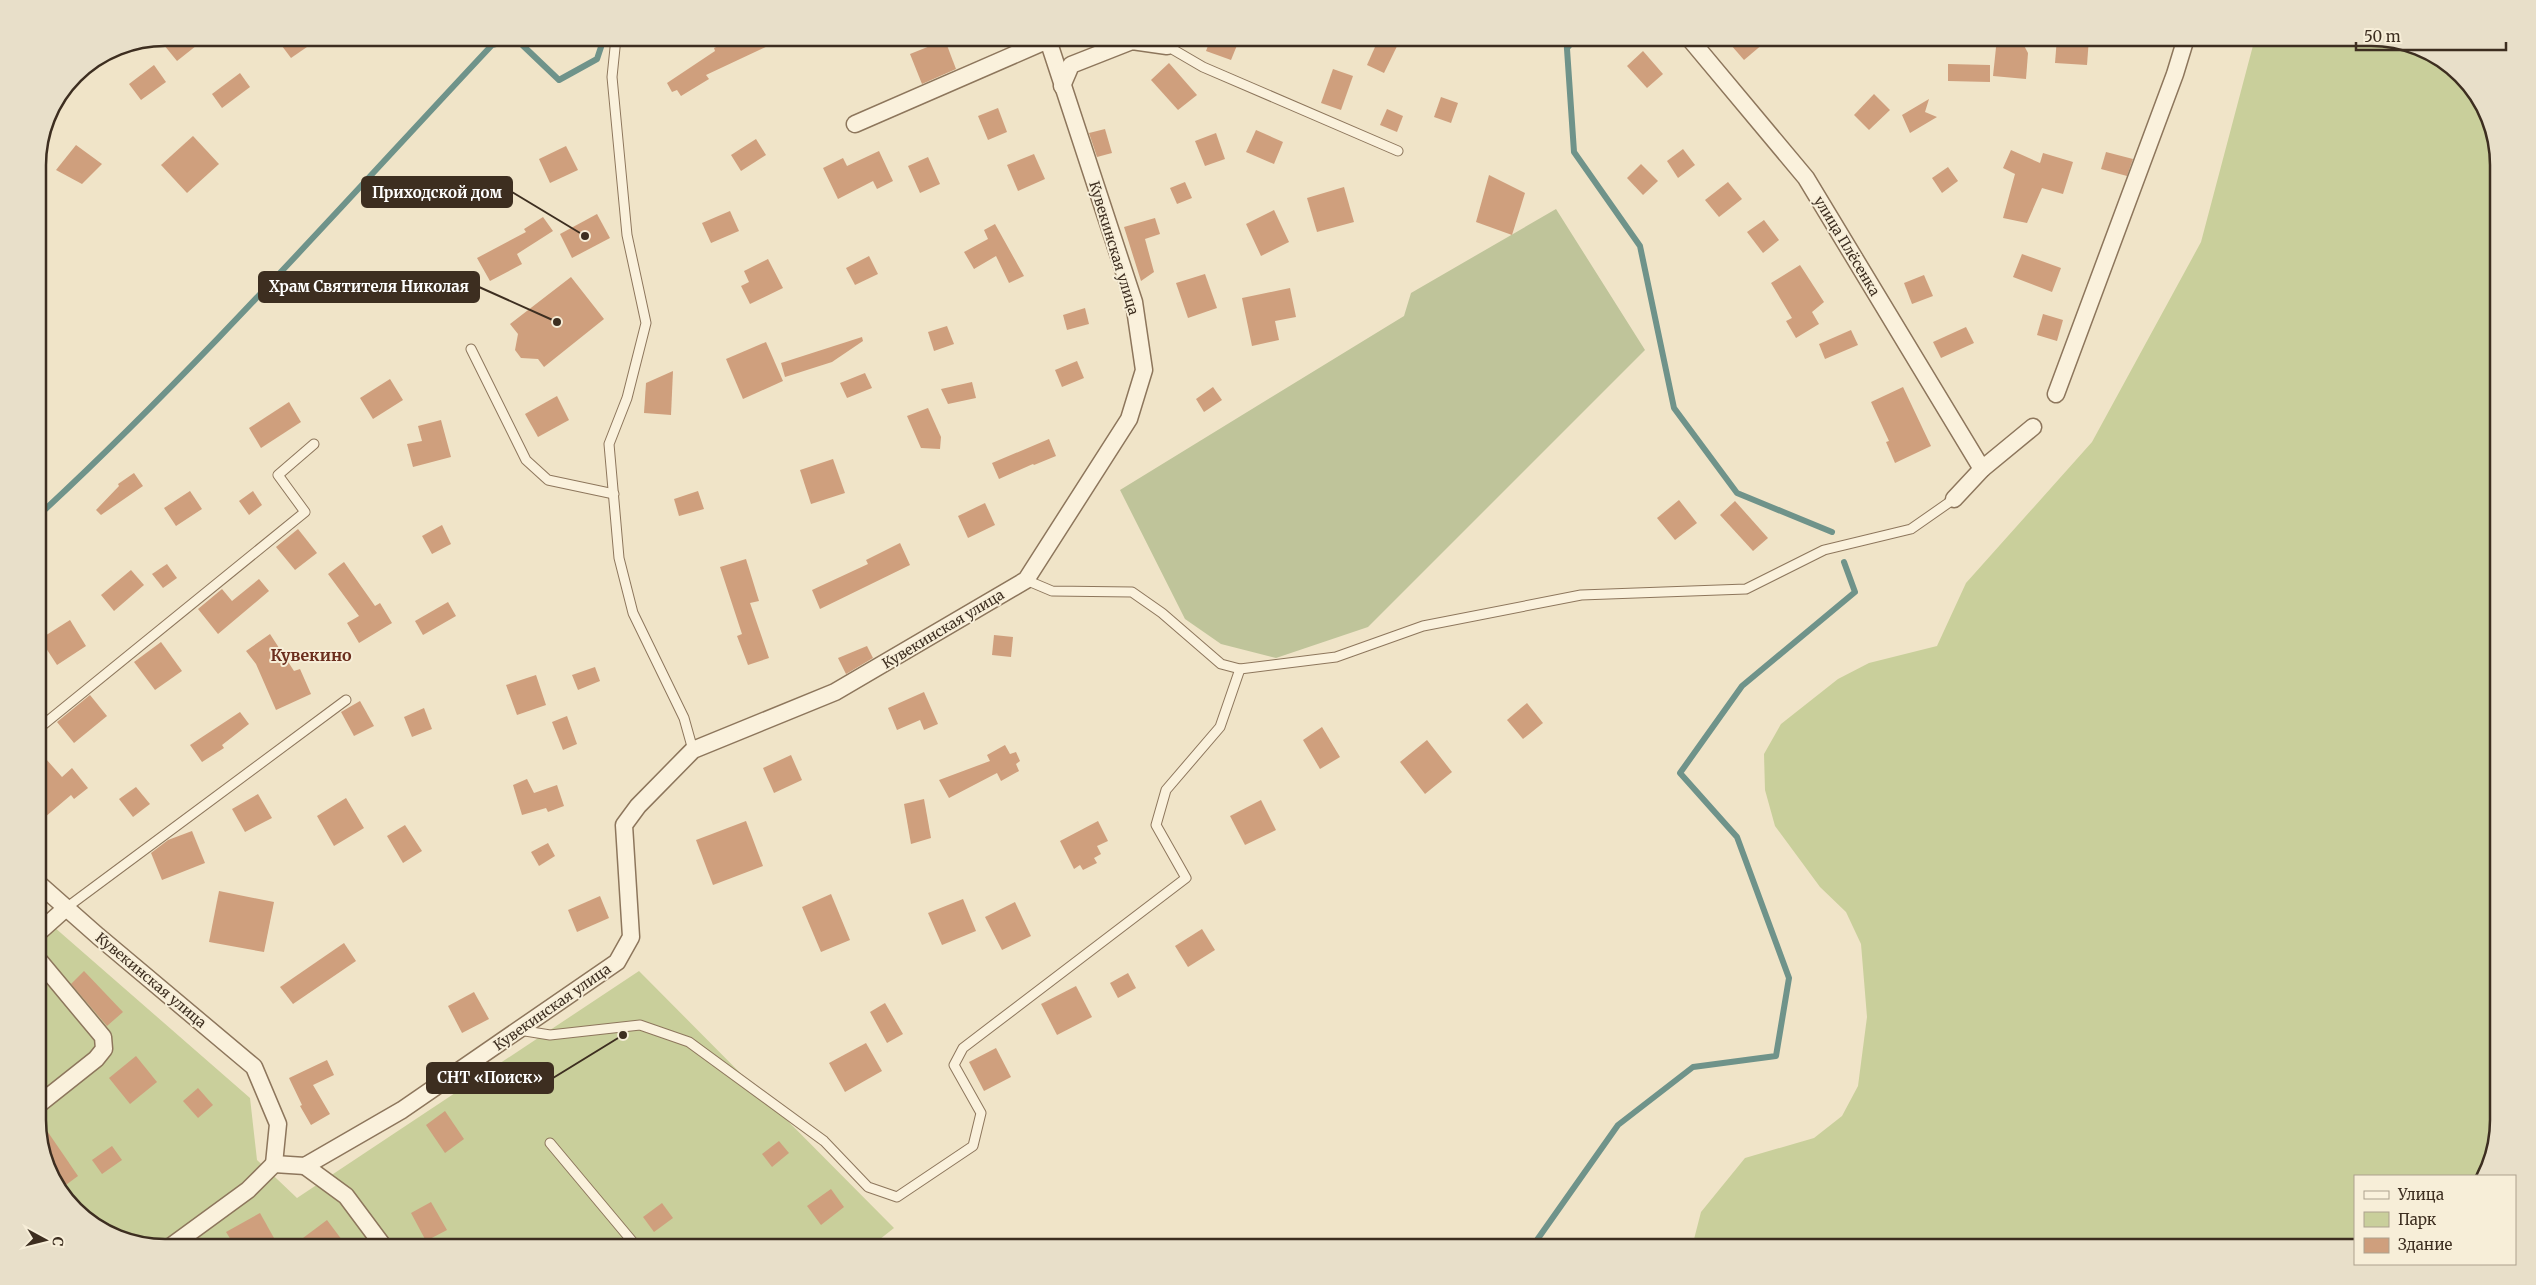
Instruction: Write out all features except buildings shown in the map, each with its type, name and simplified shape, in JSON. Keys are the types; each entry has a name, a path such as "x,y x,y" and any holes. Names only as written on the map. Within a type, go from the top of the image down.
{"street":[{"name":"улица Плёсенка","path":"1696,46 1806,178 1982,469"},
{"path":"2056,394 2175,74 2184,46"},
{"name":"Кувекинская улица","path":"855,124 1033,47"},
{"name":"Кувекинская улица","path":"305,1166 402,1110 616,962 631,937 624,825 638,806 693,750 835,692 1026,580 1129,419 1144,370 1134,302 1050,47"},
{"path":"1062,86 1071,65 1116,47"},
{"path":"1954,499 1982,469 2033,427"},
{"name":"Кувекинская улица","path":"47,891 254,1067 278,1124 274,1164"},
{"path":"47,926 66,908"},
{"path":"47,970 103,1037 104,1049 96,1059 47,1098"},
{"path":"182,1239 248,1190 274,1164 305,1166 346,1196 377,1239"}],"lane":[{"path":"615,47 612,76 627,236 646,323 627,398 609,444 619,558 633,613 684,718 693,750"},
{"path":"1168,47 1203,67 1398,151"},
{"path":"471,349 526,460 548,480 614,494"},
{"path":"47,722 305,512 278,475 314,444"},
{"path":"1026,580 1052,591 1132,592 1162,613 1222,664 1240,669 1336,657 1423,626 1580,595 1746,589 1824,550 1911,529 1954,499"},
{"path":"518,1030 550,1035 640,1025 689,1042 824,1141 868,1187 897,1196 973,1146 981,1113 954,1065 962,1048 1186,878 1156,825 1166,790 1220,727 1240,669"},
{"path":"66,908 346,700"},
{"path":"550,1143 630,1239"}],"green space":[{"path":"2253,46 2370,46 2401,50 2416,55 2437,66 2460,87 2470,99 2477,113 2487,142 2489,158 2490,1120 2487,1143 2476,1175 2354,1175 2354,1239 1694,1239 1701,1212 1745,1158 1814,1138 1842,1116 1858,1086 1867,1017 1861,944 1846,912 1820,887 1775,826 1765,790 1764,754 1781,724 1838,679 1869,663 1937,646 1966,583 2092,442 2201,242"},
{"path":"1556,209 1645,350 1368,627 1276,658 1221,644 1185,619 1120,490 1404,316 1411,293"},
{"path":"47,921 250,1098 257,1160 297,1198 639,971 894,1228 880,1239 166,1239 150,1238 120,1230 99,1219 66,1186 53,1158 49,1143 47,1127"}],"waterway":[{"path":"1567,46 1574,152 1640,246 1674,408 1737,493 1832,532"},
{"path":"47,507 213,344 490,47"},
{"path":"524,47 559,80 597,59 601,47"},
{"path":"1538,1239 1618,1125 1693,1067 1776,1056 1789,978 1737,837 1680,773 1742,686 1855,592 1844,562"}],"place":[{"name":"Приходской дом","path":"585,236"},
{"name":"Храм Святителя Николая","path":"557,322"},
{"name":"СНТ «Поиск»","path":"623,1035"}],"district":[{"name":"Кувекино","path":"311,655"}]}
